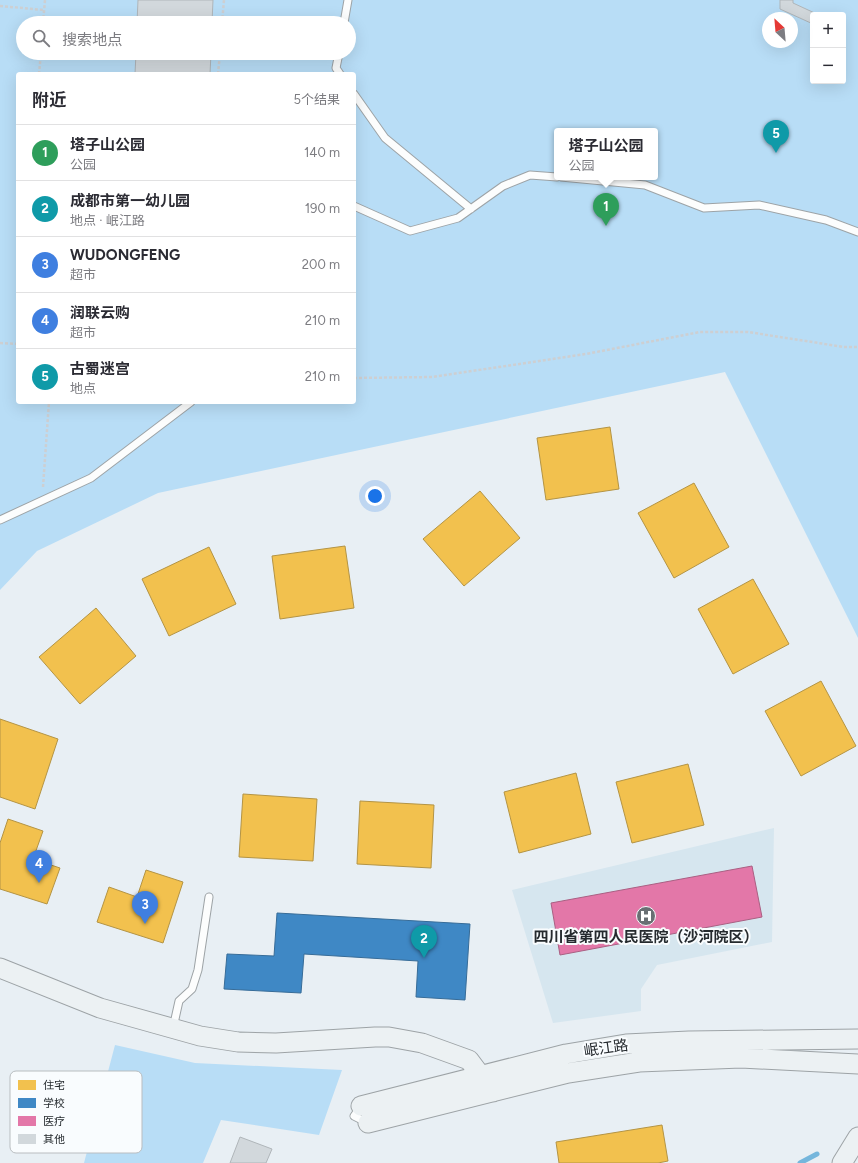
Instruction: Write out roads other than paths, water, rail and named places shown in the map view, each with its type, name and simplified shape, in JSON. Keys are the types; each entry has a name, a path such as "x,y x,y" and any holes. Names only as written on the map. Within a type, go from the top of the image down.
{"street":[{"path":"0,968 100,1008 200,1036 238,1042 276,1044 389,1037 422,1043 469,1060 493,1092"},
{"name":"岷江路","path":"858,1039 688,1041 626,1044 566,1054 480,1075 364,1114 493,1092 568,1073 639,1062 741,1058 858,1064"},
{"path":"842,1163 858,1137"}],"lane":[{"path":"345,16 348,0"},
{"path":"338,60 336,68 339,72"},
{"path":"356,97 385,138 471,209"},
{"path":"356,207 410,231 458,218 503,186 530,175 554,177"},
{"path":"593,180 645,185 704,208 759,205 826,220 858,232"},
{"path":"0,520 91,478 188,404"},
{"path":"173,1028 179,1000 192,989 198,970 209,896"}],"waterway":[{"path":"800,1163 817,1154"}],"place":[{"name":"古蜀迷宫","path":"776,153"},
{"name":"塔子山公园","path":"606,226"},
{"name":"润联云购","path":"39,883"},
{"name":"四川省第四人民医院（沙河院区）","path":"646,916"},
{"name":"WUDONGFENG","path":"145,924"},
{"name":"成都市第一幼儿园","path":"424,958"}]}
